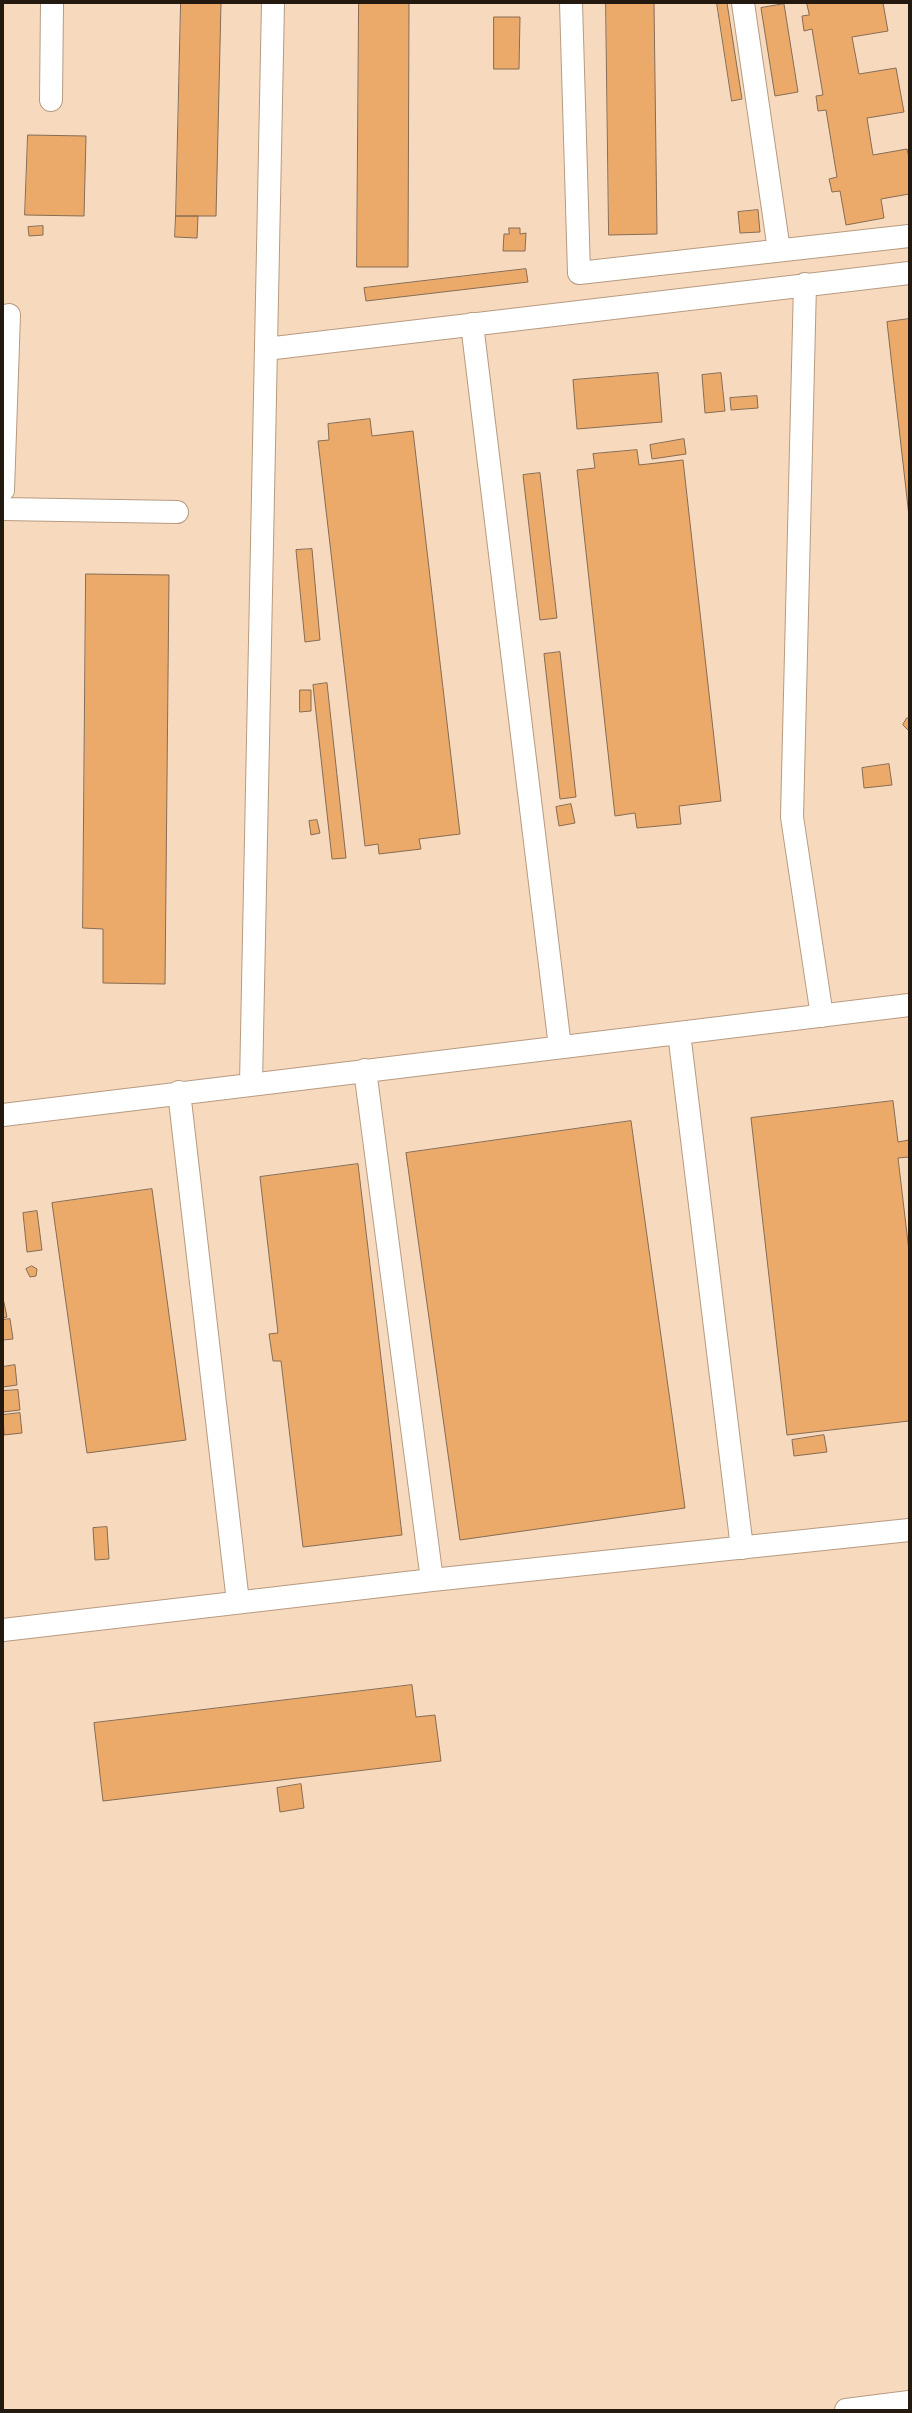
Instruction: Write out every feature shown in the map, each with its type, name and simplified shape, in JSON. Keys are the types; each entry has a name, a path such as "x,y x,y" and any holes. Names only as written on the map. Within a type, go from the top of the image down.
{"lane":[{"path":"51,100 52,3"},
{"path":"251,1084 273,3"},
{"path":"571,3 580,273 909,236"},
{"path":"743,3 779,250"},
{"path":"266,349 805,284 909,273"},
{"path":"805,284 792,817 822,1016"},
{"path":"3,317 9,316 3,490"},
{"path":"472,324 560,1047"},
{"path":"3,509 178,512"},
{"path":"3,1115 179,1092 909,1005"},
{"path":"679,1032 742,1548"},
{"path":"365,1070 432,1580"},
{"path":"179,1092 238,1602"},
{"path":"3,1630 432,1580 909,1530"},
{"path":"846,2410 909,2402"}],"building":[{"path":"181,3 221,3 216,216 176,216"},
{"path":"359,3 409,3 408,267 357,267"},
{"path":"606,3 654,3 657,234 609,235"},
{"path":"717,3 727,3 742,99 732,101"},
{"path":"807,3 883,3 888,31 852,37 859,74 896,68 904,112 867,118 873,155 907,149 909,157 909,194 881,199 884,218 846,225 840,191 832,192 829,179 837,177 826,110 818,111 816,96 823,95 812,29 804,31 802,16 809,15"},
{"path":"784,4 798,92 775,96 761,8"},
{"path":"494,17 520,17 519,69 494,69"},
{"path":"28,135 86,136 84,216 25,215"},
{"path":"758,210 760,232 740,233 738,212"},
{"path":"176,216 198,216 197,238 175,237"},
{"path":"43,226 43,235 29,236 28,227"},
{"path":"509,228 520,228 520,234 526,233 525,251 503,251 504,234 509,234"},
{"path":"526,269 528,282 366,301 364,288"},
{"path":"909,319 909,516 887,322"},
{"path":"658,373 662,422 577,429 573,380"},
{"path":"721,373 725,411 705,413 702,375"},
{"path":"757,396 758,408 731,410 730,398"},
{"path":"370,419 372,436 413,431 460,834 419,839 421,849 379,854 378,844 365,846 318,441 329,440 328,424"},
{"path":"684,439 686,454 652,459 650,445"},
{"path":"637,450 639,465 683,460 721,801 679,806 681,824 637,828 635,813 615,816 577,470 595,468 593,454"},
{"path":"540,473 557,618 540,620 523,475"},
{"path":"312,549 320,640 305,642 296,550"},
{"path":"86,574 169,575 165,984 103,983 103,929 83,928"},
{"path":"560,652 576,797 560,799 544,654"},
{"path":"327,683 346,858 332,859 313,685"},
{"path":"300,690 311,690 311,711 300,712"},
{"path":"907,718 909,718 909,731 903,725"},
{"path":"889,764 892,785 864,788 862,768"},
{"path":"571,804 575,823 559,826 556,807"},
{"path":"317,820 320,833 311,835 309,821"},
{"path":"893,1101 898,1142 909,1140 909,1157 898,1158 909,1251 909,1421 787,1435 751,1118"},
{"path":"631,1121 685,1508 460,1540 406,1153"},
{"path":"358,1164 402,1535 303,1547 281,1361 273,1361 269,1334 278,1333 260,1177"},
{"path":"152,1189 186,1440 87,1453 52,1203"},
{"path":"37,1211 42,1250 27,1252 23,1213"},
{"path":"32,1266 37,1269 36,1276 30,1277 26,1269"},
{"path":"3,1298 7,1317 3,1318"},
{"path":"10,1319 13,1339 3,1340 3,1320"},
{"path":"15,1365 17,1385 3,1387 3,1367"},
{"path":"18,1390 20,1410 3,1412 3,1391"},
{"path":"20,1413 22,1433 4,1435 3,1415"},
{"path":"824,1435 827,1452 794,1456 792,1440"},
{"path":"107,1527 109,1559 95,1560 93,1528"},
{"path":"412,1685 416,1717 435,1715 441,1761 103,1801 94,1723"},
{"path":"301,1784 304,1808 280,1812 277,1788"}]}
